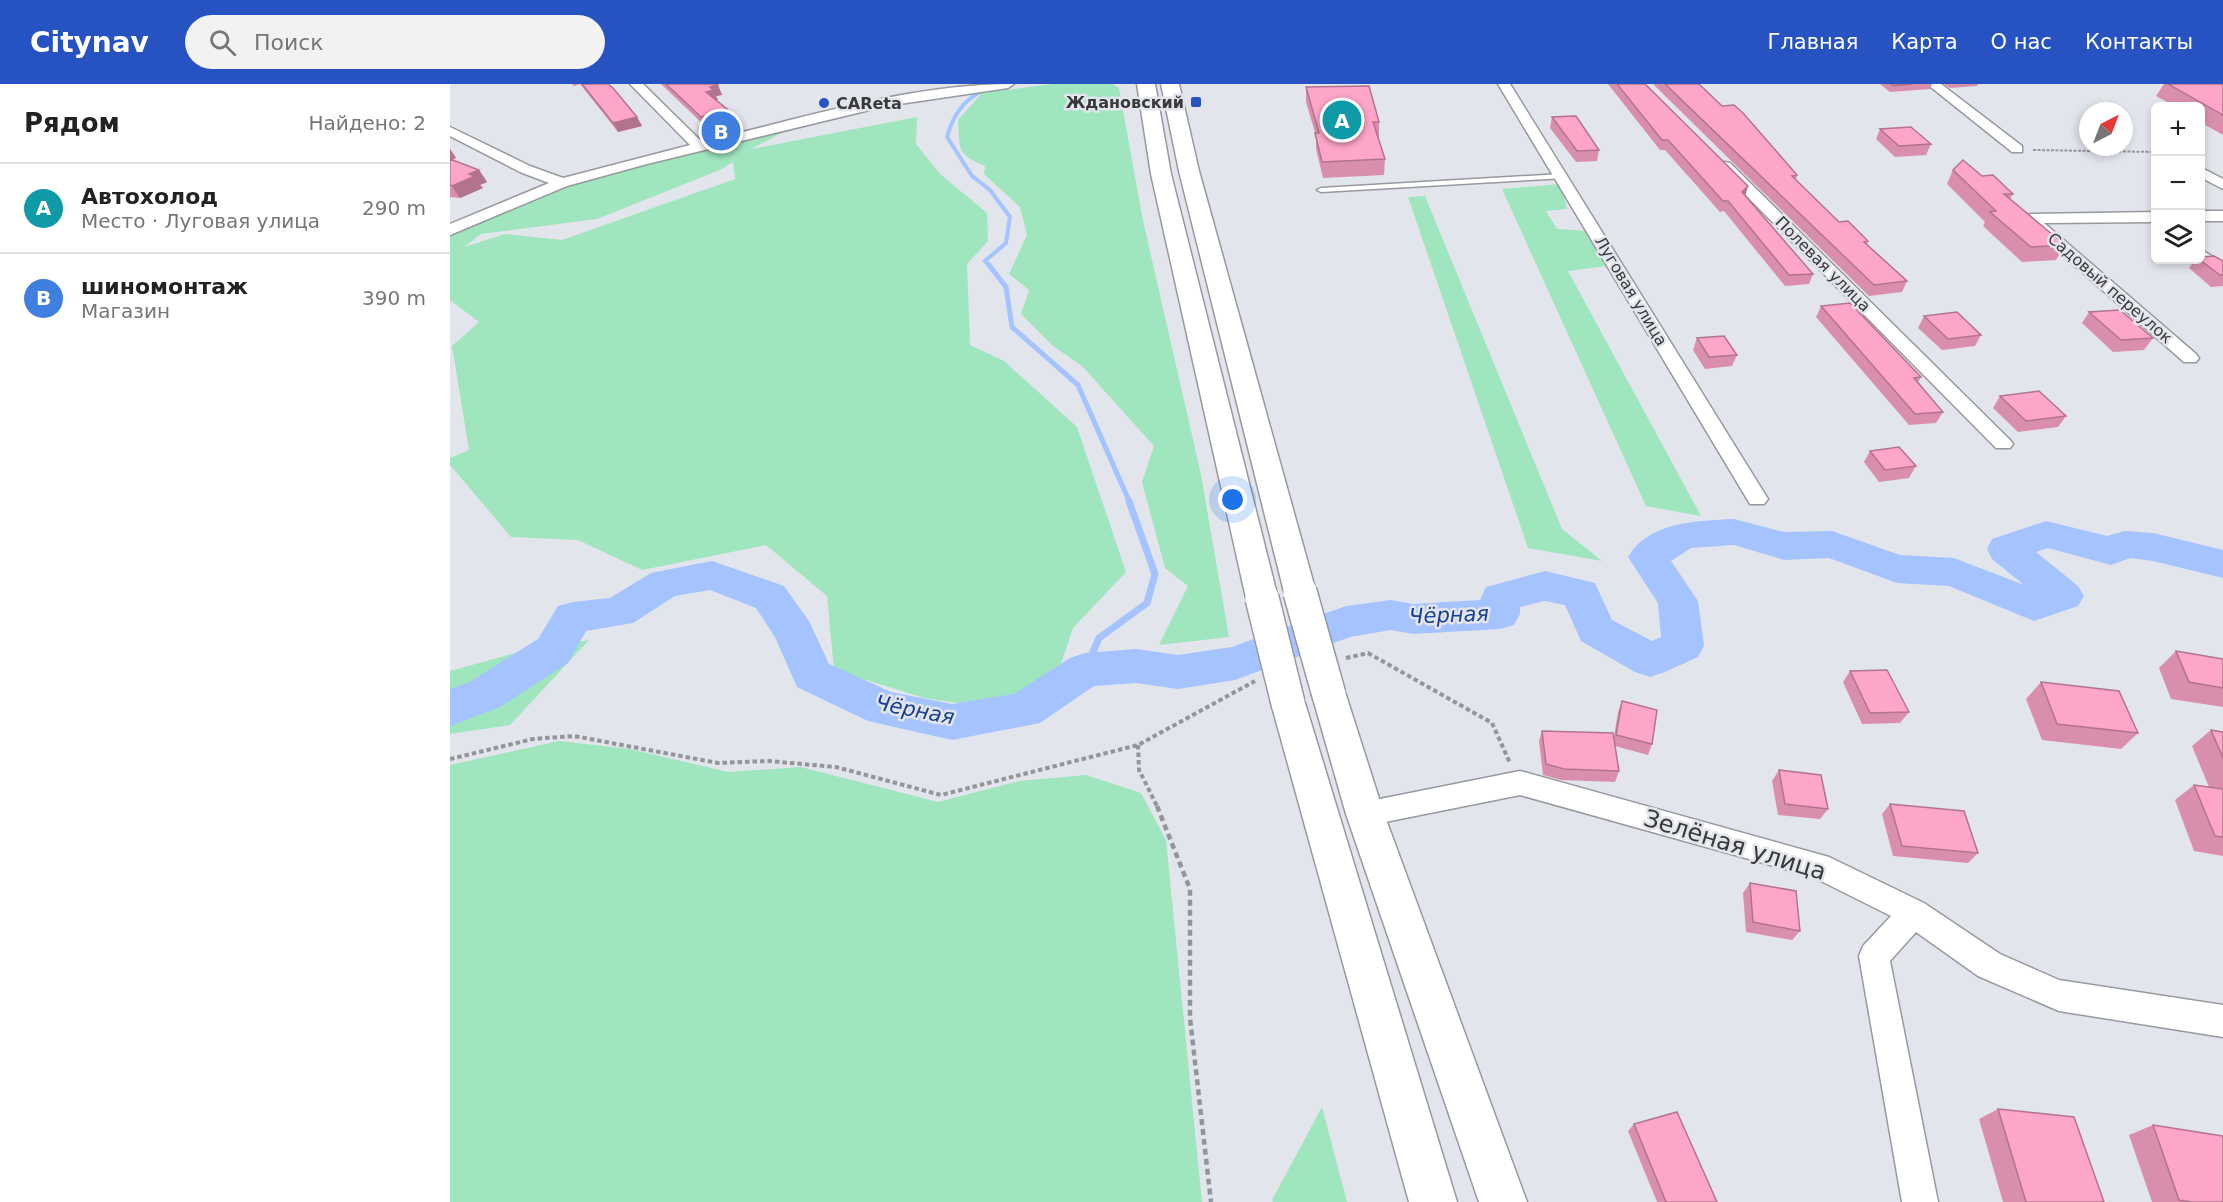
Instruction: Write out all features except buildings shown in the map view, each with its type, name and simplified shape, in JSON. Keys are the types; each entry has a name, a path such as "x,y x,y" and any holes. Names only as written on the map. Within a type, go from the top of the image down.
{"main road":[{"path":"1146,84 1161,174 1262,598 1276,691 1433,1202"},
{"path":"1170,84 1189,171 1300,592 1332,678 1365,814 1503,1202"}],"street":[{"path":"636,84 699,147"},
{"path":"450,230 562,183 699,147 886,102 1008,84"},
{"path":"1137,84 1150,108"},
{"name":"Луговая улица","path":"1504,84 1757,499"},
{"path":"1933,84 2017,148"},
{"path":"450,131 525,169 562,183"},
{"name":"Полевая улица","path":"1710,151 2003,444"},
{"path":"2205,174 2223,185"},
{"path":"2205,216 2223,216"},
{"name":"Садовый переулок","path":"2151,218 2030,219 2190,358"},
{"path":"2205,257 2223,270"},
{"name":"Зелёная улица","path":"1365,814 1520,783 1819,866 1914,913 1989,965 2059,995 2223,1022"},
{"path":"1914,913 1874,956 1920,1202"}],"lane":[{"path":"1321,190 1562,176"}],"path":[{"path":"2017,148 2045,152 2115,150 2151,152"},
{"path":"1332,678 1368,653 1491,723 1520,783"},
{"path":"450,759 533,739 574,736 718,763 768,761 836,767 941,795 1138,745 1254,682 1276,691"},
{"path":"1138,745 1139,770 1165,820 1190,889 1190,1018 1211,1202"}],"green space":[{"path":"1053,84 1112,84 1119,88 1142,216 1201,475 1229,637 1159,645 1188,586 1165,568 1142,482 1154,446 1082,366 1053,346 1021,314 1029,290 1009,274 1027,235 1020,207 984,174 985,166 969,158 961,150 958,120 982,93"},
{"path":"917,117 916,144 940,174 987,213 988,241 967,264 970,345 1004,361 1077,427 1126,572 1073,628 1056,679 1005,710 924,698 834,670 827,596 766,545 642,570 578,540 511,537 450,465 450,458 469,450 452,346 479,322 450,300 450,235 538,197 599,176 691,151 785,131 751,149","holes":["733,162 735,179 562,240 505,234 464,247 481,234 597,219 722,169"]},
{"path":"1561,184 1567,209 1546,211 1557,229 1604,232 1622,264 1568,271 1701,516 1646,506 1502,189"},
{"path":"1425,196 1562,529 1602,561 1528,548 1408,197"},
{"path":"589,640 510,725 450,734 450,671 519,652"},
{"path":"559,741 630,749 728,772 801,767 938,802 1019,781 1086,775 1141,793 1166,840 1202,1202 450,1202 450,765"},
{"path":"1322,1107 1347,1202 1273,1202 1272,1200"}],"waterway":[{"path":"990,267 985,261 1006,243 1010,217 990,190 972,176 947,137 954,118 964,104 994,84"},
{"path":"989,265 1006,287 1012,327 1078,385 1130,503"},
{"path":"1085,670 1099,638 1147,603 1155,574 1129,501"},
{"name":"Чёрная","path":"450,708 484,695 553,651 573,617 619,612 665,583 712,575 770,597 794,632 812,675 884,708 952,722 1024,710 1085,670 1136,666 1178,672 1235,663 1346,622 1391,615 1413,619 1500,614 1500,598 1545,586 1581,593 1596,630 1650,660 1683,646 1678,601 1647,557 1683,535 1734,532 1784,546 1832,544 1897,569 1954,572 2034,606 2064,596 2006,549 2046,534 2111,551 2125,544 2153,547 2223,564"}],"place":[{"name":"Ждановский","path":"1196,102"},
{"name":"CAReta","path":"824,103"},
{"name":"Автохолод","path":"1342,120"},
{"name":"шиномонтаж","path":"721,131"}]}
